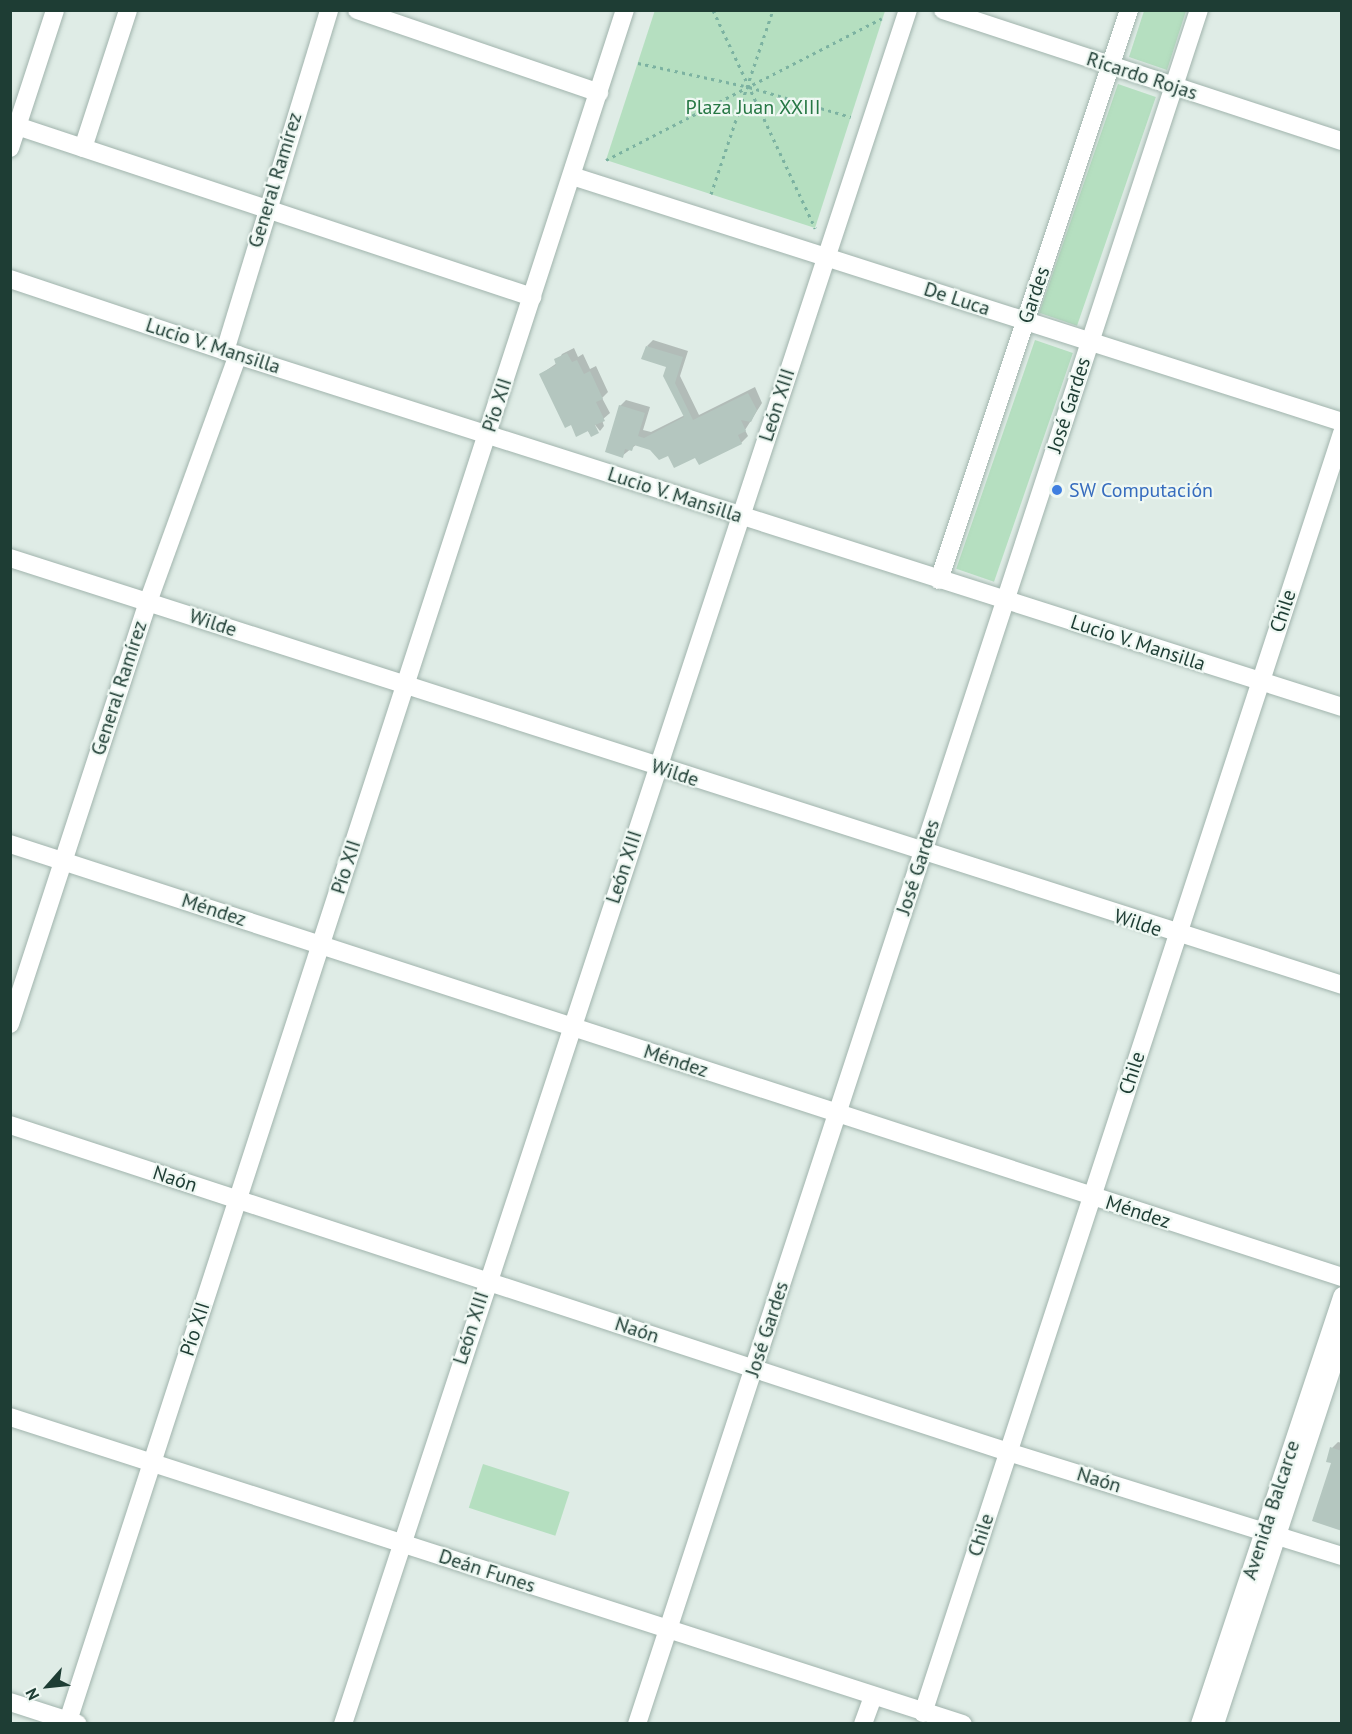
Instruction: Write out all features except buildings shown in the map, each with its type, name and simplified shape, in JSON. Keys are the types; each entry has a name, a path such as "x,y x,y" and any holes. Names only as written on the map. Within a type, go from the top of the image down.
{"street":[{"path":"10,147 55,10"},
{"path":"83,148 128,10"},
{"name":"General Ramírez","path":"10,1024 62,861 232,353 266,209 329,10"},
{"path":"357,10 599,93"},
{"name":"Pío XII","path":"71,1722 152,1462 625,10"},
{"name":"León XIII","path":"343,1724 400,1543 908,10"},
{"name":"Ricardo Rojas","path":"943,10 1341,141"},
{"name":"Gardes","path":"939,580 1129,10"},
{"name":"José Gardes","path":"637,1724 1199,10"},
{"path":"17,126 532,297"},
{"name":"De Luca","path":"572,176 1341,423"},
{"name":"Lucio V. Mansilla","path":"10,279 487,435 1341,707"},
{"name":"Chile","path":"923,1713 1341,433"},
{"name":"Wilde","path":"10,558 1177,935 1341,985"},
{"name":"Méndez","path":"10,844 1341,1278"},
{"name":"Naón","path":"10,1125 1008,1452 1341,1556"},
{"name":"Avenida Balcarce","path":"1215,1724 1341,1296"},
{"name":"Avenida Balcarce","path":"1200,1724 1341,1338"},
{"name":"Deán Funes","path":"10,1417 963,1724"},
{"path":"863,1724 873,1696"},
{"path":"10,1702 71,1722"}],"path":[{"path":"713,10 815,228"},
{"path":"711,194 773,10"},
{"path":"606,160 882,18"},
{"path":"638,63 747,86 851,117"}],"green space":[{"name":"Plaza Juan XXIII","path":"655,10 885,11 815,228 606,160"},
{"path":"1144,11 1186,11 1167,70 1129,57"},
{"path":"1118,84 1156,97 1077,326 1039,313"},
{"path":"1035,340 1073,353 994,582 956,569"},
{"path":"483,1464 570,1492 555,1536 469,1508"}],"place":[{"name":"SW Computación","path":"1057,490"}]}
